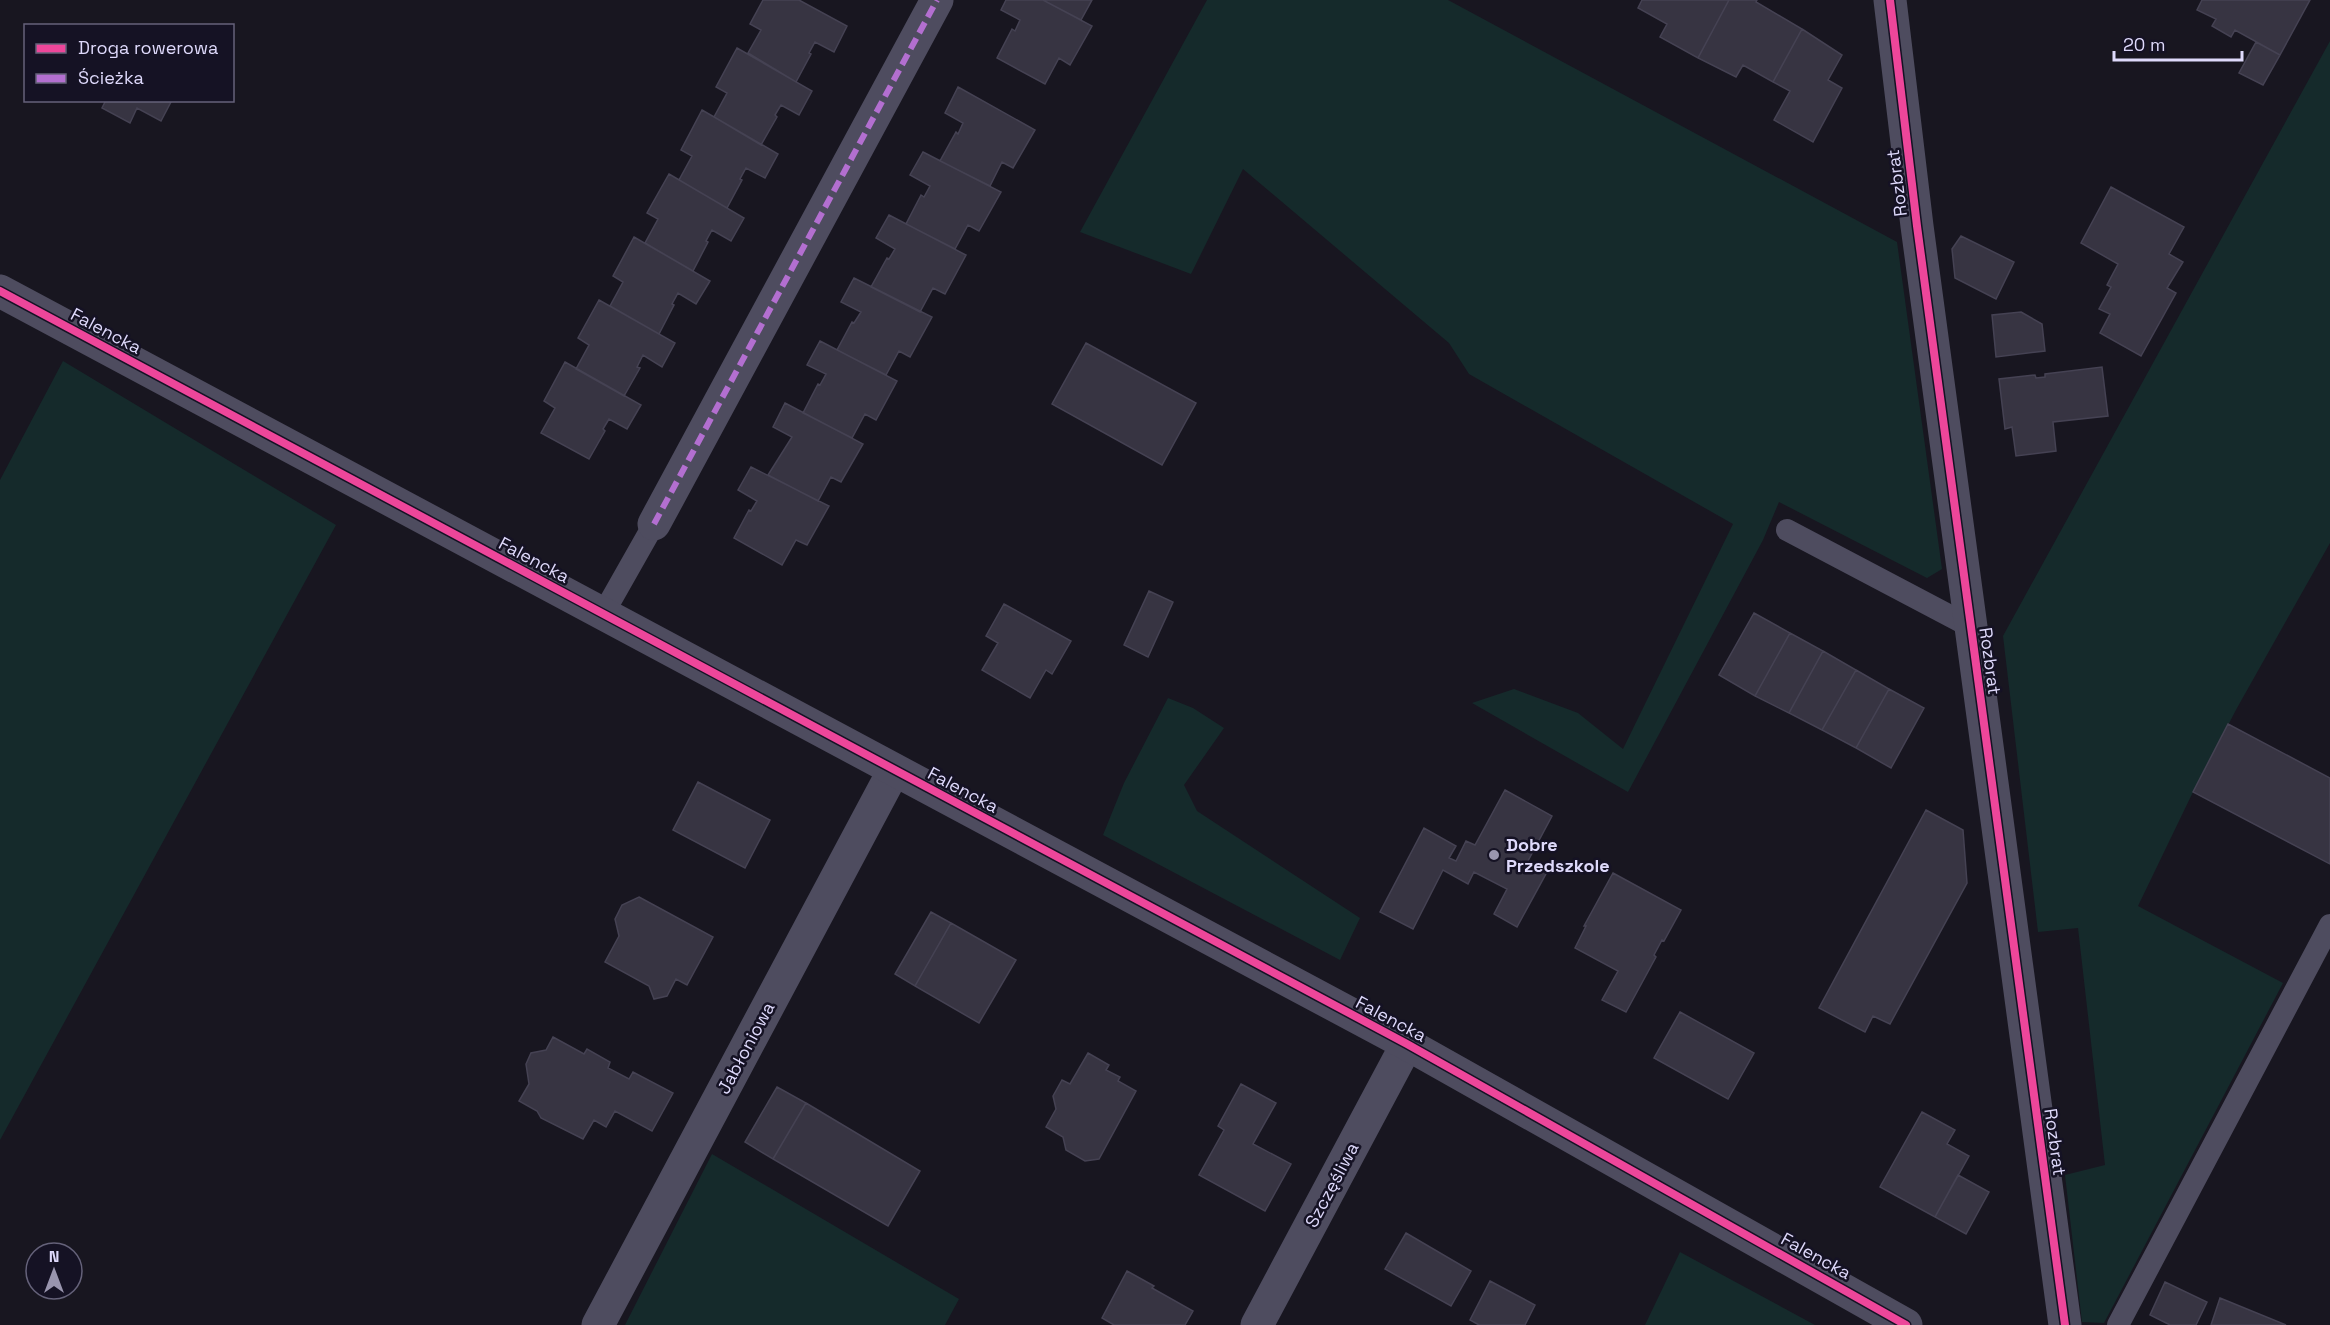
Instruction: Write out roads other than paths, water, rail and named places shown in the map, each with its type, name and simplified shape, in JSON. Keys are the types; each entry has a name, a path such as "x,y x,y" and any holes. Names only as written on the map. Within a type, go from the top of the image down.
{"street":[{"path":"654,524 937,0"},
{"name":"Rozbrat","path":"1890,0 2065,1325"},
{"name":"Falencka","path":"0,291 1407,1044 1906,1325"},
{"name":"Jabłoniowa","path":"598,1325 894,770"},
{"name":"Szczęśliwa","path":"1257,1325 1407,1044"}],"lane":[{"path":"603,614 654,524"},
{"path":"1786,530 1971,627"},
{"path":"2118,1325 2330,925"}],"place":[{"name":"Dobre Przedszkole","path":"1494,855"}]}
